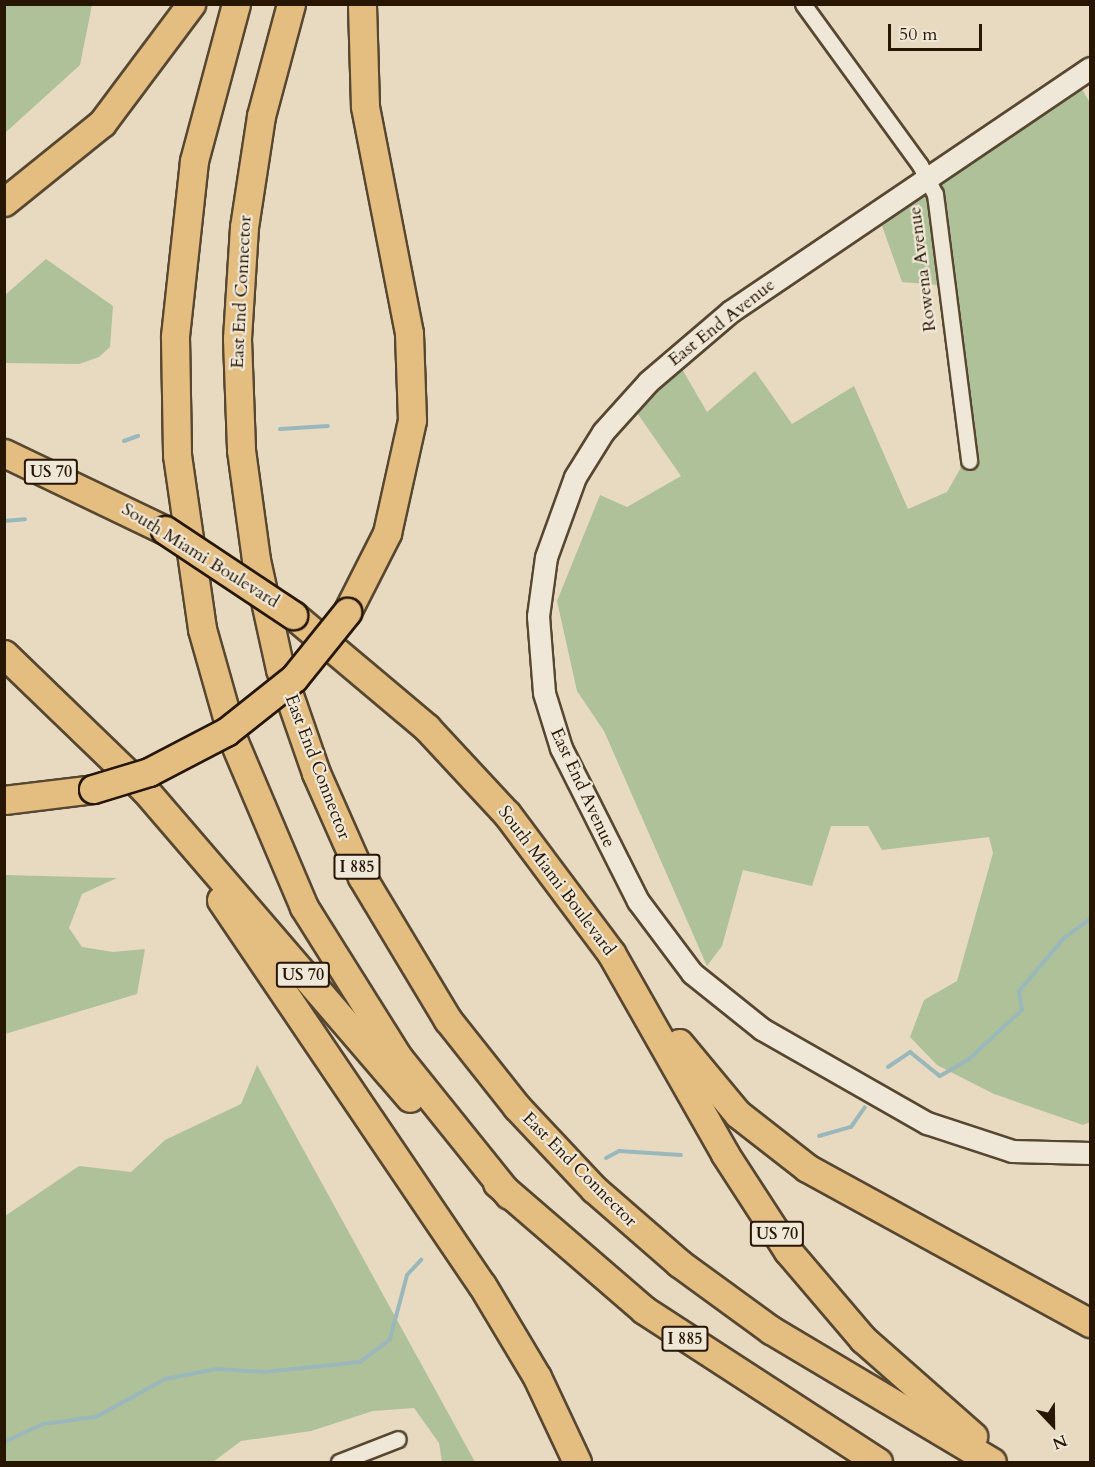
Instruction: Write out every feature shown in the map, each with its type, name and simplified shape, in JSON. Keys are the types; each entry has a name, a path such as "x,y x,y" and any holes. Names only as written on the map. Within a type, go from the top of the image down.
{"highway":[{"path":"4,202 102,123 158,56 191,4"},
{"name":"I 885","path":"236,4 194,161 175,337 177,455 202,629 238,753 304,907 398,1057 509,1195 644,1310 878,1462"},
{"name":"East End Connector","path":"291,4 261,116 244,228 237,339 241,450 255,560 280,669 352,857 448,1020 517,1107 594,1189 679,1263 771,1330 992,1462"},
{"path":"4,800 93,789 149,772 226,732 294,678 347,612 387,533 412,420 409,333 365,106 362,4"},
{"name":"South Miami Boulevard","path":"4,453 165,530 293,615 384,688 469,771 543,859 612,953 725,1154 806,1274 890,1366 1008,1462"},
{"name":"US 70","path":"4,654 105,749 223,878 371,1056 509,1195"},
{"path":"105,749 217,895 465,1259 537,1377 577,1462"},
{"path":"612,953 700,1072 760,1134 831,1182 1090,1323"}],"street":[{"name":"Rowena Avenue","path":"803,4 928,177 934,194 969,461"},
{"name":"East End Avenue","path":"1090,68 706,330 603,432 574,477 546,557 538,616 543,685 561,748 638,901 672,950 715,993 762,1029 927,1123 1012,1151 1090,1153"},
{"path":"339,1462 398,1439"}],"green space":[{"path":"5,4 92,5 80,65 5,133"},
{"path":"1079,84 1090,103 1090,1122 1083,1125 994,1094 937,1065 910,1037 924,1000 957,981 993,853 989,837 882,850 868,826 831,826 812,886 743,870 722,946 707,966 604,731 577,691 557,601 600,495 627,507 681,476 635,410 682,369 707,412 755,371 792,424 854,386 908,509 947,492 972,448 950,286 902,282 880,220"},
{"path":"46,259 113,306 110,347 99,357 79,364 5,363 5,295"},
{"path":"5,875 117,878 82,894 69,928 82,947 113,952 145,949 137,994 5,1034"},
{"path":"257,1065 475,1462 442,1462 439,1443 414,1408 373,1411 311,1431 241,1441 213,1462 5,1462 5,1216 79,1166 131,1172 165,1140 241,1104"}],"waterway":[{"path":"280,429 328,426"},
{"path":"124,441 138,436"},
{"path":"4,521 25,519"},
{"path":"888,1067 910,1052 940,1076 969,1059 1022,1010 1019,991 1064,938 1090,919"},
{"path":"819,1136 851,1127 865,1107"},
{"path":"606,1158 619,1151 681,1155"},
{"path":"4,1442 43,1424 96,1417 165,1379 217,1369 265,1372 360,1362 390,1339 407,1275 421,1260"}]}
